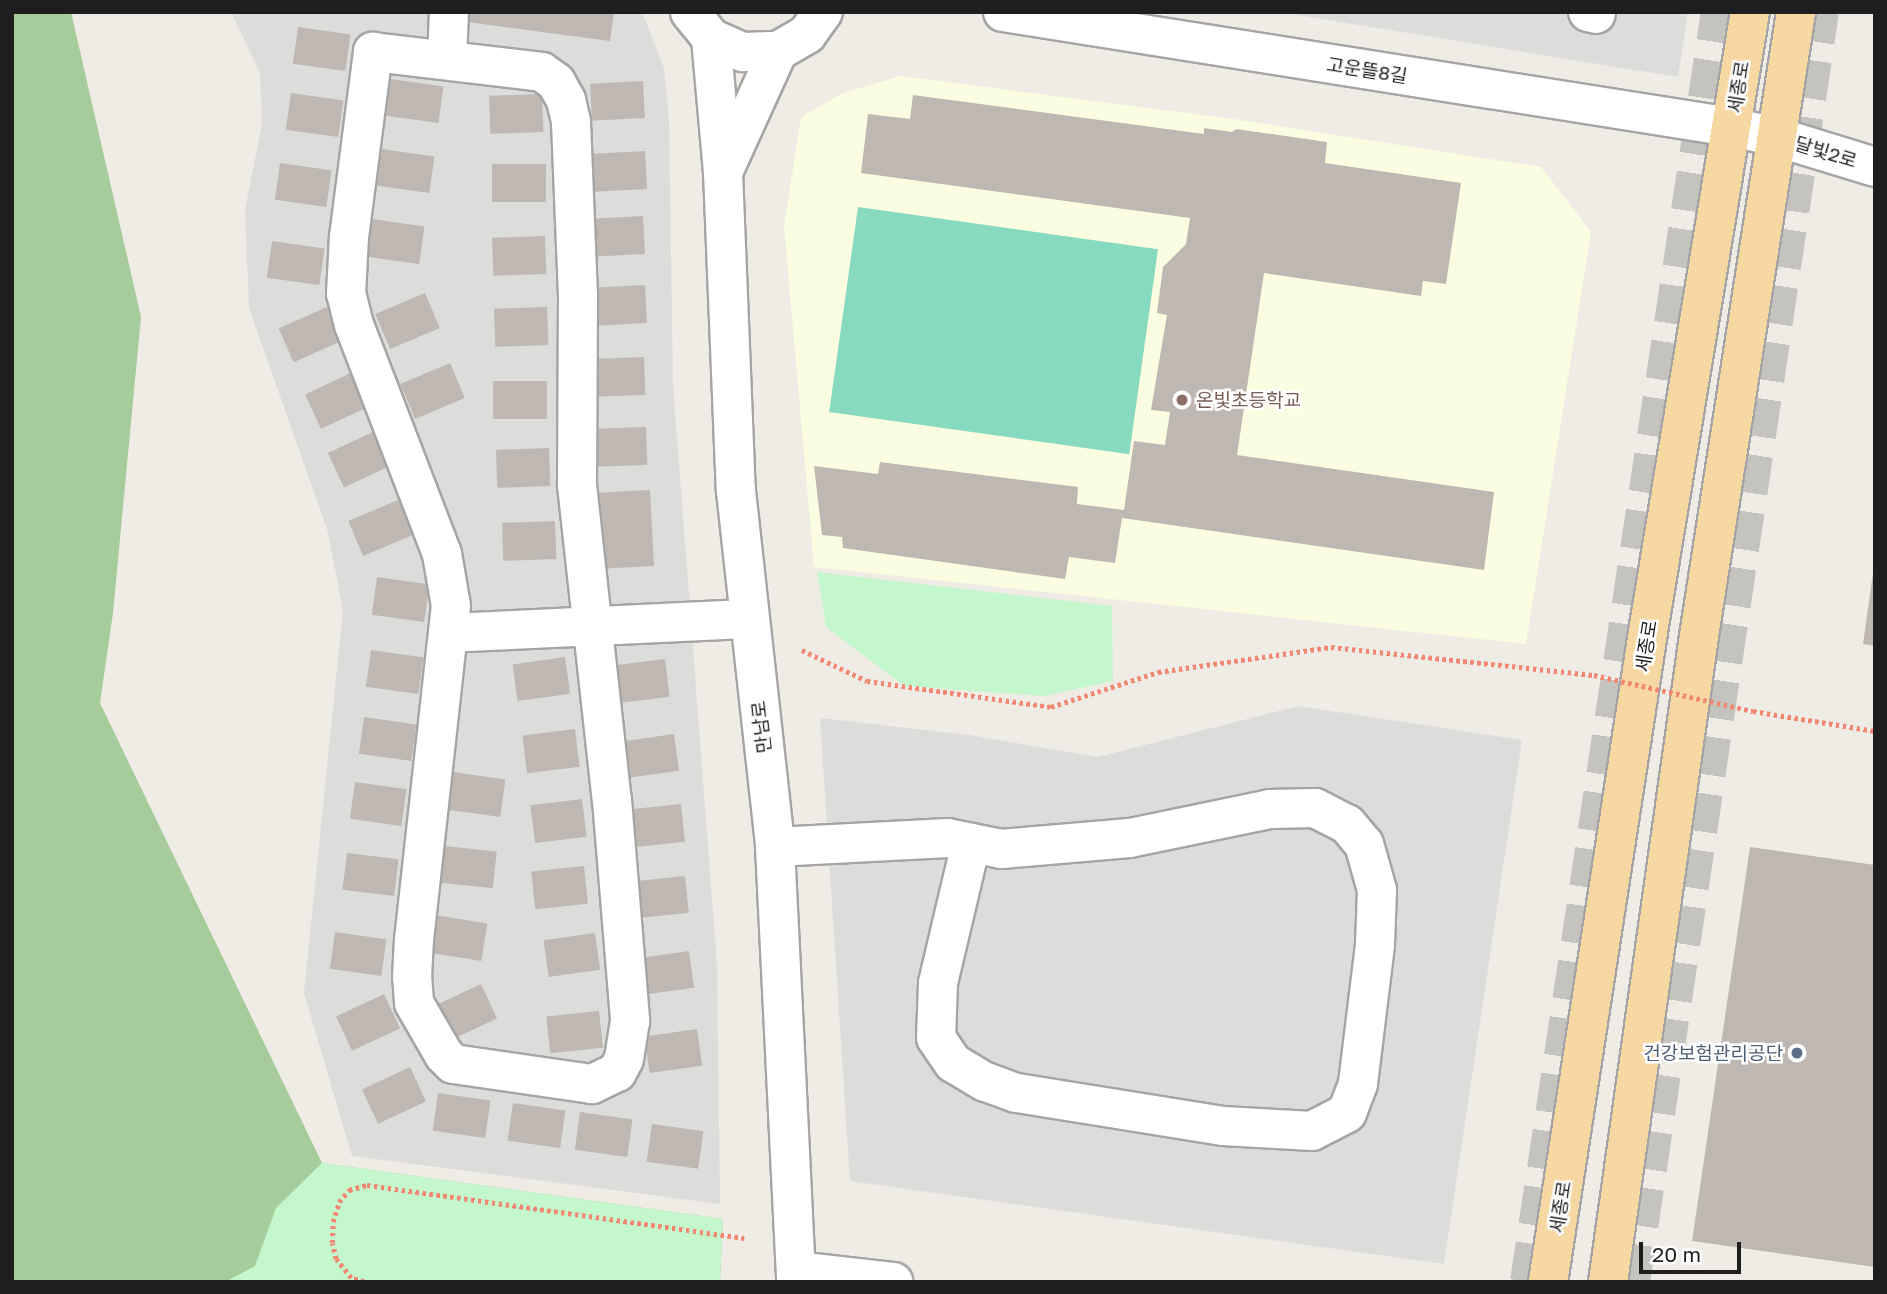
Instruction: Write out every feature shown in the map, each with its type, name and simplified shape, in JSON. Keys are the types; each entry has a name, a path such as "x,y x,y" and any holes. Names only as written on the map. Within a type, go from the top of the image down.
{"main road":[{"name":"세종로","path":"1548,1282 1646,646 1750,12"},
{"path":"1608,1282 1699,636 1796,12"}],"street":[{"path":"447,59 449,12"},
{"path":"701,25 743,52 778,51 807,34 822,12"},
{"name":"고운뜰8길","path":"1003,12 1731,127 1777,137"},
{"name":"만남로","path":"701,25 723,172 736,491 775,847 797,1277"},
{"path":"723,172 778,51"},
{"path":"373,52 447,59 541,72 556,82 566,100 572,122 578,295 578,485 612,800 630,1021 624,1059 617,1072 592,1084 453,1064 440,1049 414,1003 414,940 451,606 442,554 354,325 346,284 373,52"},
{"name":"달빛2로","path":"1777,137 1875,167"},
{"path":"449,633 748,619"},
{"path":"775,847 948,838 1001,849 1130,838 1270,809 1315,808 1347,824 1364,844 1377,890 1375,946 1358,1084 1347,1113 1311,1132 1223,1126 1016,1093 985,1082 953,1063 936,1038 938,983 971,843"},
{"path":"797,1277 893,1282"}],"path":[{"path":"802,650 867,681 1051,707 1158,672 1331,647 1594,675 1753,710 1875,731"},
{"path":"364,1282 351,1278 343,1269 336,1259 332,1243 333,1222 339,1202 349,1189 367,1185 744,1238"}],"shaded area":[{"path":"231,12 642,12 664,68 669,121 673,385 717,965 720,1204 352,1156 304,993 343,610 327,529 249,308 245,210 262,124 260,73"},
{"path":"1279,12 1688,12 1678,77"},
{"name":"온빛초등학교","path":"901,76 1240,120 1541,167 1591,232 1526,644 814,567 784,226 801,117 843,93"},
{"path":"1298,706 1522,740 1444,1264 850,1181 820,718 969,735 1098,757"}],"green space":[{"path":"12,12 71,12 141,317 113,613 100,703 322,1163 723,1219 720,1282 12,1282"},
{"path":"858,207 1158,249 1129,454 829,412"},
{"path":"817,572 1112,606 1113,681 1044,696 904,686 826,627"},
{"path":"322,1163 723,1219 720,1282 225,1282 255,1266 276,1208"}],"building":[{"path":"461,12 614,12 610,41 460,21"},
{"path":"298,27 350,34 345,71 293,64"},
{"path":"391,79 443,86 438,123 386,116"},
{"path":"643,81 645,118 592,121 590,84"},
{"path":"291,93 343,100 338,137 286,130"},
{"path":"542,94 543,132 490,134 489,96"},
{"path":"913,95 1204,134 1204,128 1232,132 1236,129 1327,142 1325,163 1461,183 1446,284 1423,281 1421,296 1264,273 1237,455 1494,492 1484,570 1122,518 1115,563 1069,557 1065,579 843,548 842,537 822,535 814,466 878,474 880,462 1078,487 1077,504 1124,510 1134,441 1165,445 1170,412 1151,410 1167,315 1157,313 1163,267 1186,244 1190,218 861,173 868,114 910,119"},
{"path":"382,149 434,156 429,193 377,186"},
{"path":"645,151 647,189 594,192 592,154"},
{"path":"280,163 331,170 326,207 275,200"},
{"path":"492,164 546,164 546,202 492,202"},
{"path":"643,216 645,254 592,257 590,219"},
{"path":"372,219 424,226 419,264 367,257"},
{"path":"545,236 546,274 493,276 492,238"},
{"path":"272,241 324,248 319,285 267,278"},
{"path":"645,285 647,323 594,326 592,288"},
{"path":"425,293 440,328 390,349 375,314"},
{"path":"327,307 342,341 294,362 279,329"},
{"path":"547,307 548,345 495,347 494,309"},
{"path":"644,357 645,395 591,397 590,359"},
{"path":"450,363 465,398 415,419 400,384"},
{"path":"353,372 369,406 321,429 305,394"},
{"path":"493,381 547,381 547,419 493,419"},
{"path":"646,427 647,465 594,467 593,429"},
{"path":"375,431 391,465 344,487 328,453"},
{"path":"549,448 550,486 497,488 496,450"},
{"path":"650,490 654,566 601,569 597,493"},
{"path":"398,500 413,535 363,556 348,521"},
{"path":"555,521 556,559 503,561 502,523"},
{"path":"1875,573 1875,646 1863,644"},
{"path":"377,577 429,584 424,622 372,615"},
{"path":"371,650 423,657 418,694 366,687"},
{"path":"565,657 570,694 518,701 513,664"},
{"path":"665,659 670,697 617,703 612,665"},
{"path":"364,717 416,724 411,761 359,754"},
{"path":"575,729 580,767 527,773 522,735"},
{"path":"674,734 679,771 627,778 622,741"},
{"path":"453,772 505,779 500,817 448,810"},
{"path":"355,782 406,789 401,826 350,819"},
{"path":"582,799 587,837 535,843 530,805"},
{"path":"681,804 685,842 632,847 628,810"},
{"path":"444,846 497,852 493,888 440,883"},
{"name":"건강보험관리공단","path":"1750,847 1875,865 1875,1267 1692,1241"},
{"path":"347,853 399,859 394,896 342,890"},
{"path":"584,866 588,904 535,909 531,872"},
{"path":"685,876 689,913 636,918 632,882"},
{"path":"434,915 487,923 481,961 428,953"},
{"path":"335,932 386,939 381,976 330,969"},
{"path":"595,933 600,970 549,977 544,940"},
{"path":"689,951 694,988 642,995 637,958"},
{"path":"481,984 497,1018 450,1040 434,1006"},
{"path":"384,994 400,1028 352,1051 336,1016"},
{"path":"599,1011 603,1048 550,1053 546,1017"},
{"path":"697,1029 702,1066 650,1073 645,1036"},
{"path":"410,1067 426,1101 378,1124 362,1089"},
{"path":"438,1093 490,1100 485,1138 433,1131"},
{"path":"513,1103 565,1110 560,1148 508,1141"},
{"path":"580,1112 632,1119 627,1157 575,1150"},
{"path":"652,1124 703,1131 698,1169 647,1162"}],"tunnel":[{"path":"1529,1282 1720,12"},
{"path":"1631,1282 1820,12"}],"place":[{"name":"온빛초등학교","path":"1182,400"},
{"name":"건강보험관리공단","path":"1797,1053"}]}
